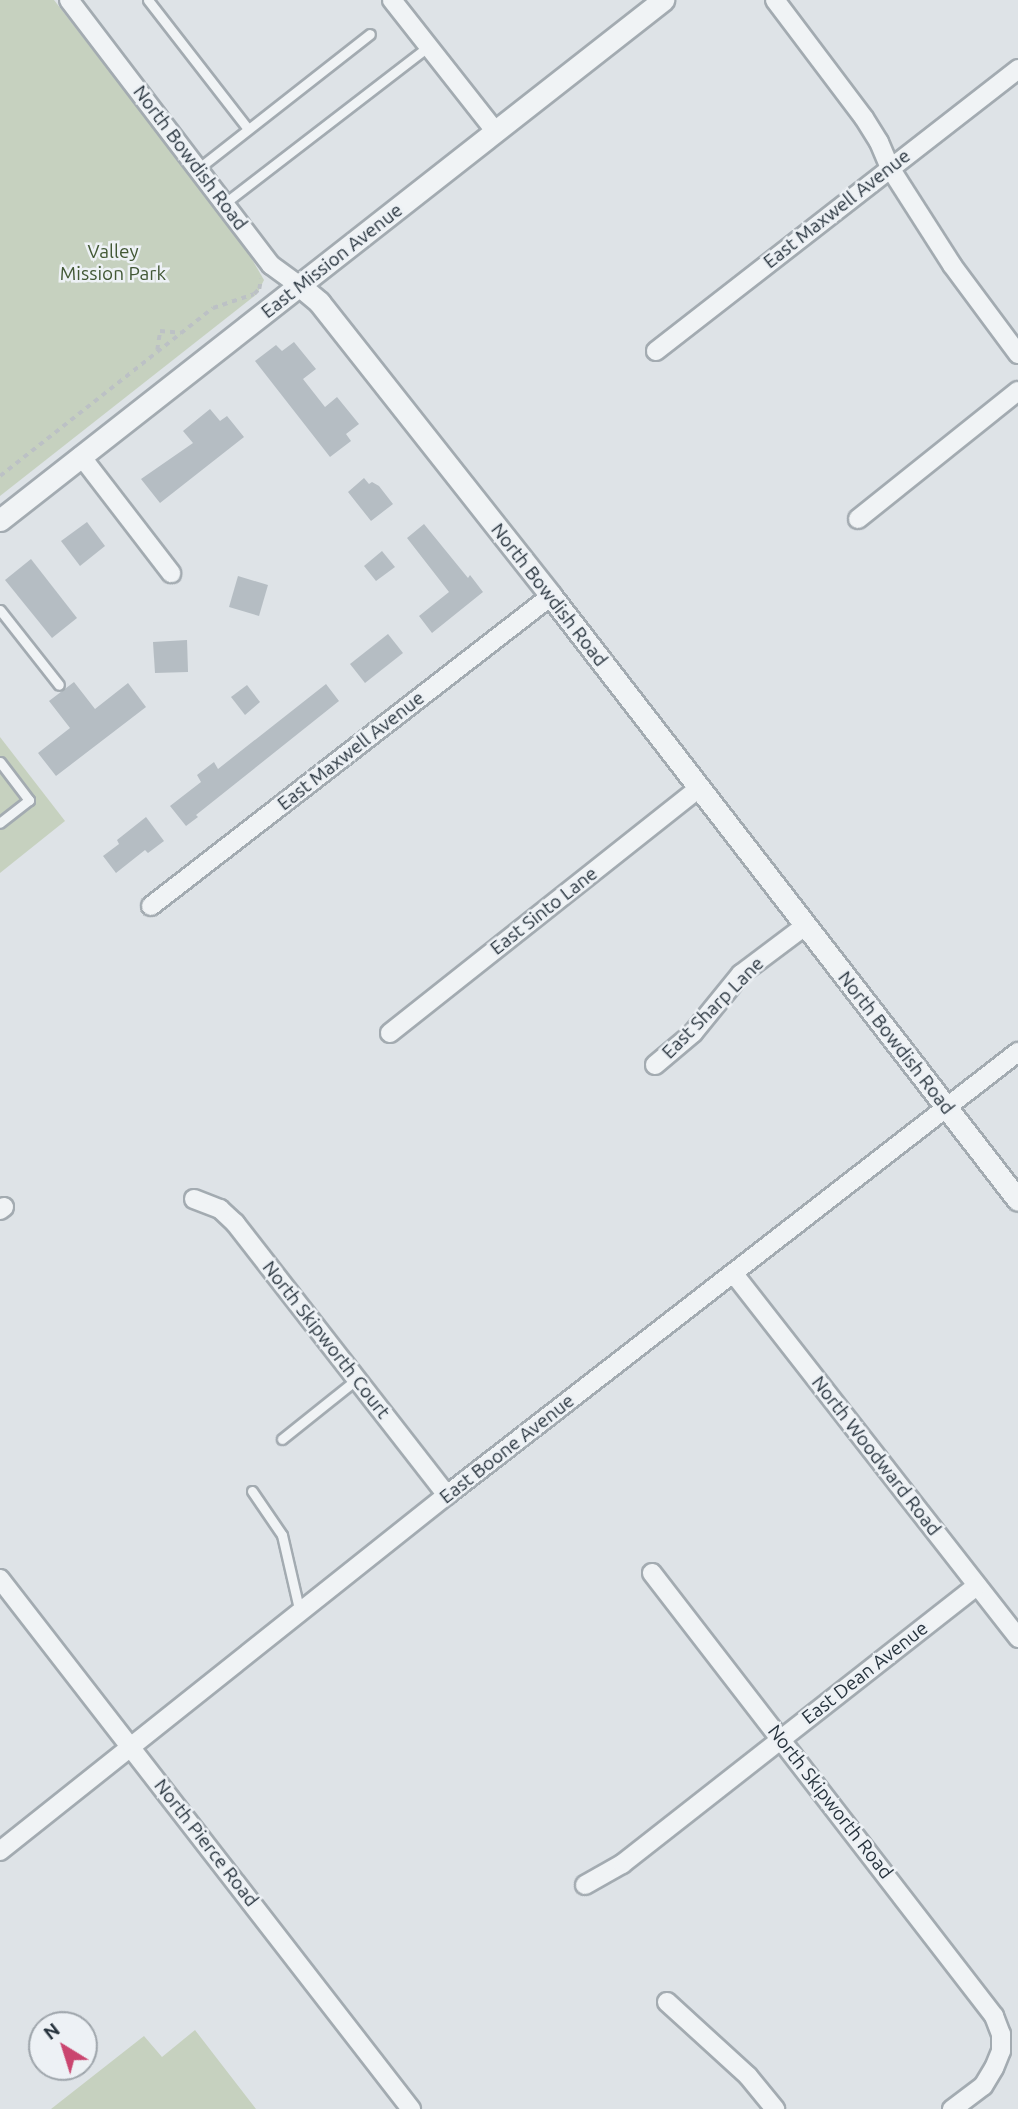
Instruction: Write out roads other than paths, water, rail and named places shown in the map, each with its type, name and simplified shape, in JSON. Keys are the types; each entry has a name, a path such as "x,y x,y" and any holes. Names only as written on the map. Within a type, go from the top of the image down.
{"street":[{"name":"North Bowdish Road","path":"69,0 271,265 319,302 551,596 1018,1200"},
{"path":"392,0 496,132"},
{"name":"East Mission Avenue","path":"0,520 663,0"},
{"path":"775,0 864,118 879,142 890,168 952,265 1018,354"},
{"name":"East Maxwell Avenue","path":"656,351 1018,69"},
{"path":"858,519 1018,391"},
{"path":"81,456 172,573"},
{"name":"East Maxwell Avenue","path":"151,906 551,596"},
{"name":"East Sinto Lane","path":"390,1033 699,788"},
{"name":"East Sharp Lane","path":"654,1065 693,1033 741,974 805,926"},
{"name":"East Boone Avenue","path":"0,1851 447,1495 1018,1052"},
{"name":"North Skipworth Court","path":"194,1199 220,1209 235,1223 447,1495"},
{"name":"North Woodward Road","path":"734,1274 1018,1638"},
{"name":"North Skipworth Road","path":"652,1573 984,1999 1001,2034 1001,2051 983,2086 952,2109"},
{"name":"North Pierce Road","path":"0,1578 411,2109"},
{"name":"East Dean Avenue","path":"585,1885 622,1864 977,1586"},
{"path":"667,2002 748,2076 775,2109"}],"lane":[{"path":"148,0 248,129"},
{"path":"199,168 370,34"},
{"path":"225,203 429,46"},
{"path":"0,610 59,685"},
{"path":"0,762 29,800 0,823"},
{"path":"282,1439 357,1379"},
{"path":"252,1492 282,1535 300,1613"}],"park label":[{"name":"Valley Mission Park","path":"113,263"}]}
